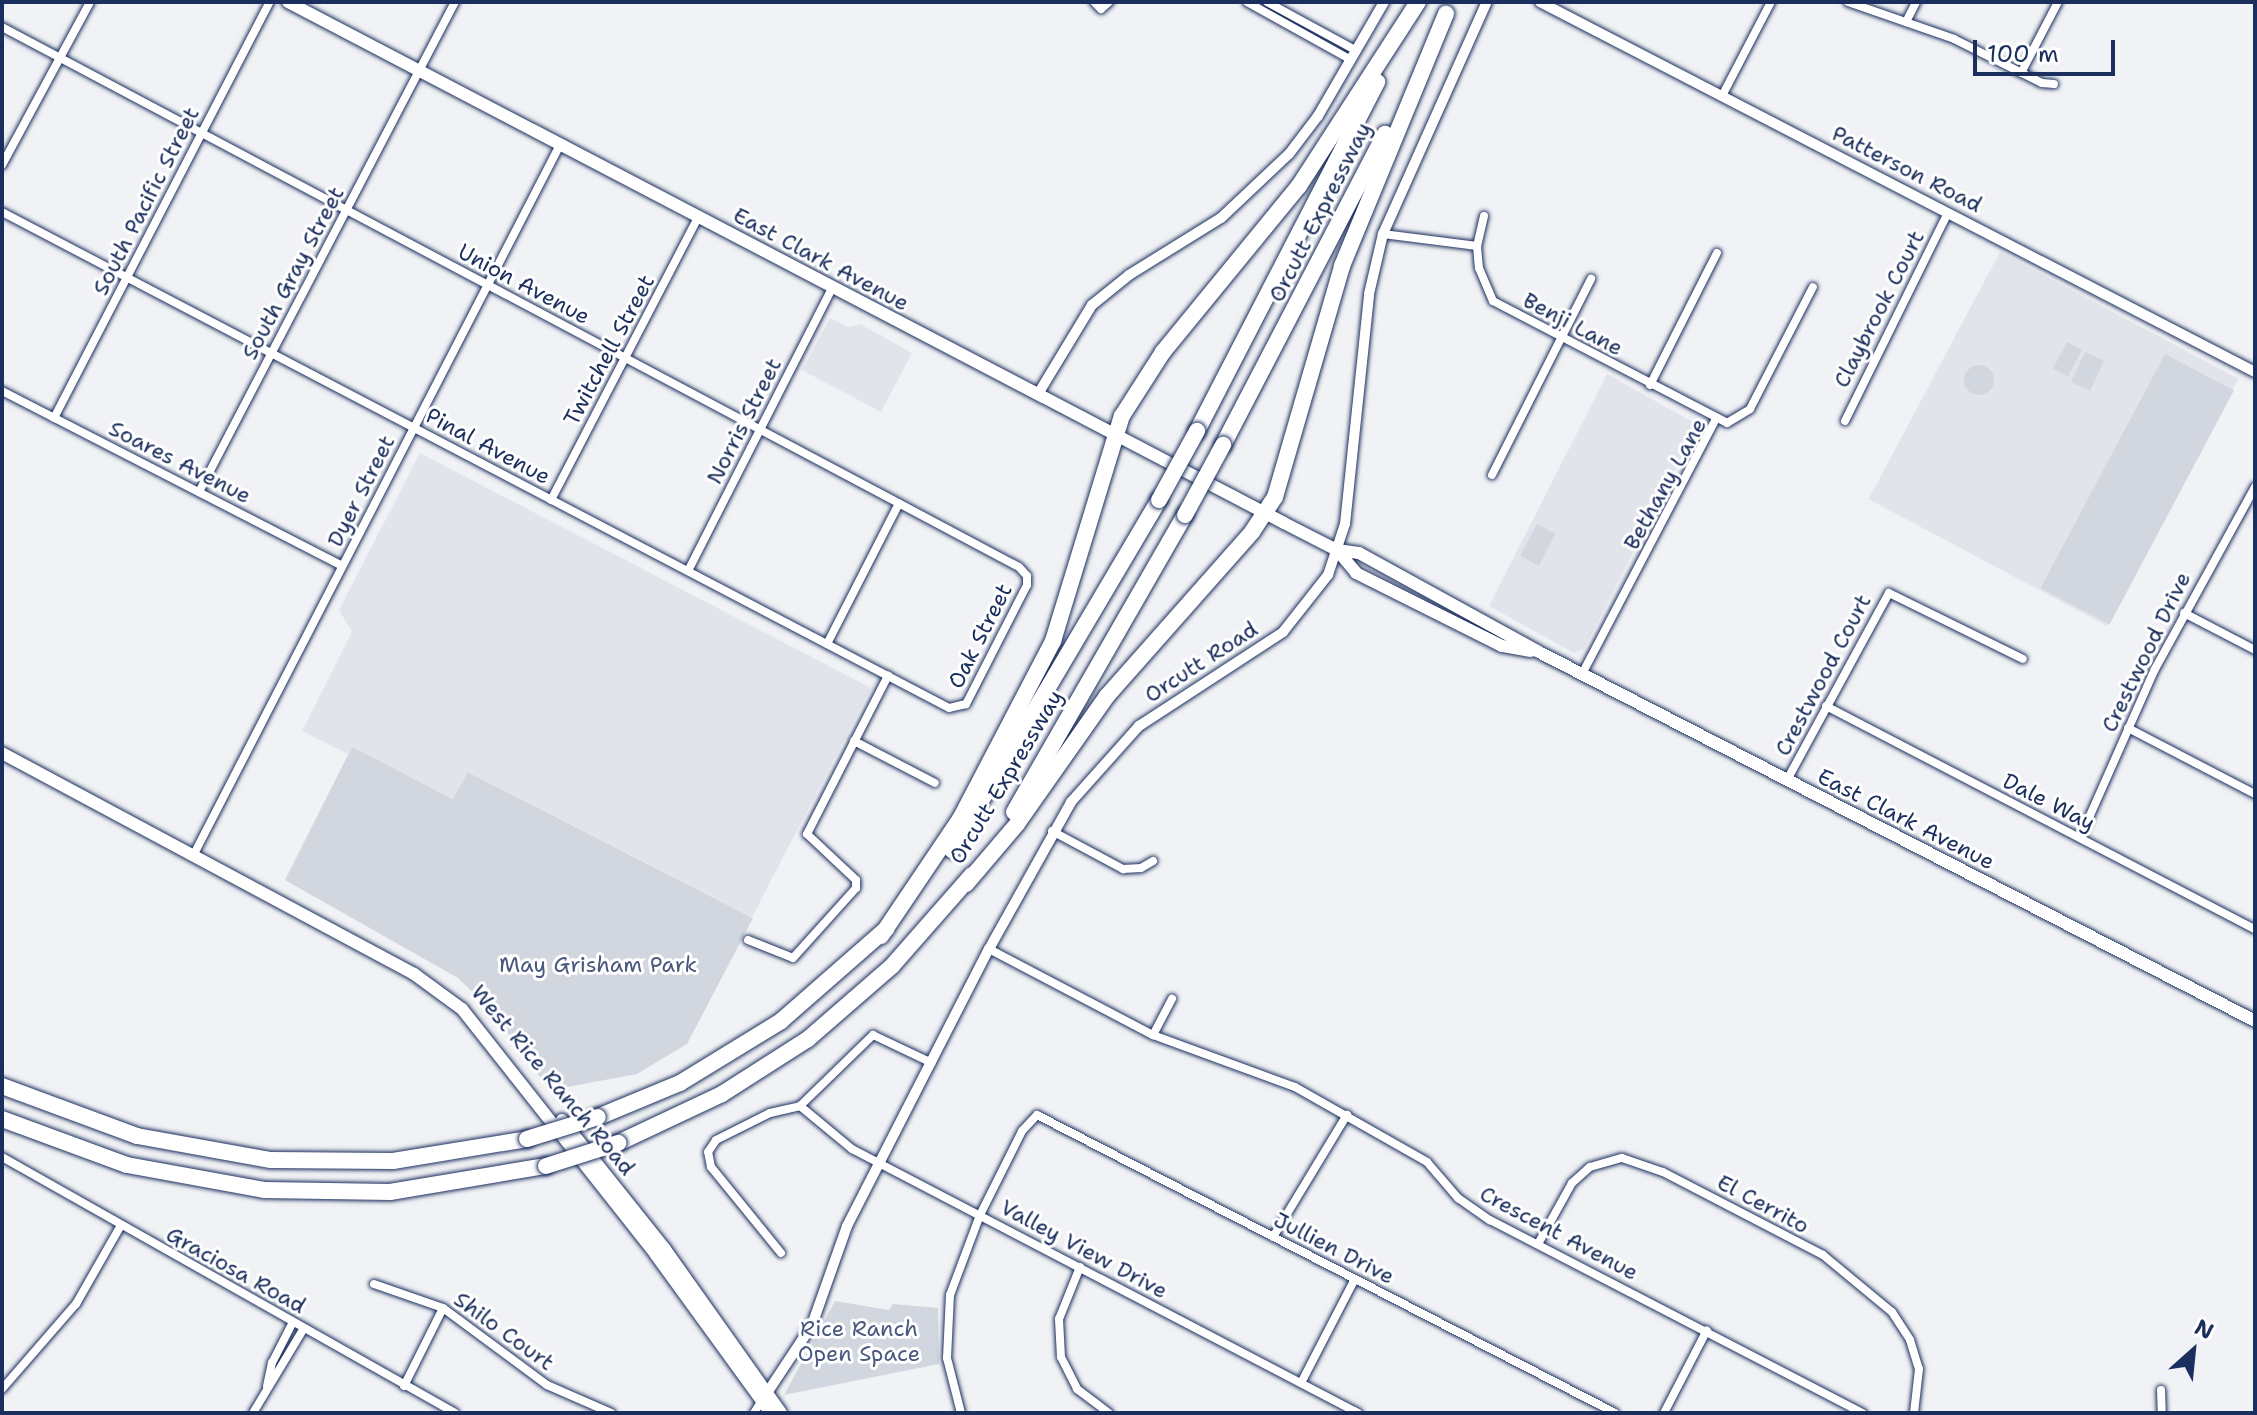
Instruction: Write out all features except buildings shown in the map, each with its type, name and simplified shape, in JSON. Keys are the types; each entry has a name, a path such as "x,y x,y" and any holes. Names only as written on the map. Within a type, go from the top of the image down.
{"highway":[{"name":"Orcutt Expressway","path":"2,1086 137,1136 271,1160 393,1161 527,1139 598,1117 722,1059 792,1013 881,936 966,831 1197,431 1418,2"},
{"path":"881,936 960,819 1053,641 1113,433 1148,372 1299,186 1418,2"},
{"name":"Orcutt Expressway","path":"2,1119 127,1165 264,1190 390,1192 546,1166 618,1143 722,1094 808,1039 892,966 966,884 1009,821 1223,445 1449,8"},
{"path":"966,884 1017,824 1107,696 1265,514 1342,266 1449,8"}],"main road":[{"name":"East Clark Avenue","path":"288,2 1337,550 1368,579 1502,646 1539,652"},
{"name":"East Clark Avenue","path":"1337,550 1359,553 1539,652 2255,1021"},
{"name":"West Rice Ranch Road","path":"2,753 414,974 462,1009 764,1397"},
{"path":"764,1397 771,1413"},
{"path":"764,1397 781,1413"}],"street":[{"path":"2,165 90,2"},
{"name":"South Pacific Street","path":"54,418 270,2"},
{"name":"South Gray Street","path":"199,492 455,2"},
{"path":"1094,2 1101,9 1109,2"},
{"path":"1247,2 1354,56"},
{"path":"1267,2 1354,56"},
{"path":"1038,394 1092,305 1251,193 1305,134 1384,2"},
{"name":"Orcutt Road","path":"764,1397 812,1325 839,1243 1052,831 1086,782 1139,726 1283,632 1328,575 1345,524 1369,294 1383,234 1487,2"},
{"name":"Patterson Road","path":"1540,2 2254,369"},
{"path":"1722,96 1771,2"},
{"path":"1848,2 1954,39 2021,73 2054,84"},
{"path":"1906,22 1916,2"},
{"path":"2021,73 2058,2"},
{"name":"Union Avenue","path":"2,27 899,503 1027,576"},
{"name":"Dyer Street","path":"194,854 560,145"},
{"name":"Pinal Avenue","path":"2,212 888,676 959,709"},
{"name":"Claybrook Court","path":"1845,421 1948,213"},
{"name":"Benji Lane","path":"1484,216 1477,246 1483,286 1493,301 1716,419"},
{"name":"Twitchell Street","path":"551,500 698,218"},
{"path":"1383,234 1477,246"},
{"path":"1650,385 1717,253"},
{"path":"1492,475 1591,279"},
{"name":"Bethany Lane","path":"1582,674 1716,419 1727,423 1744,417 1813,287"},
{"name":"Norris Street","path":"688,571 832,288"},
{"name":"Soares Avenue","path":"2,391 342,566"},
{"name":"Crestwood Drive","path":"2080,838 2128,728 2184,613 2251,503 2255,487"},
{"path":"827,644 899,503"},
{"name":"Oak Street","path":"959,709 1015,610 1027,576"},
{"name":"Crestwood Court","path":"1787,780 1889,593 2023,659"},
{"path":"2184,613 2255,650"},
{"path":"748,940 793,958 856,888 856,880 807,834 888,676"},
{"name":"Dale Way","path":"1826,706 2255,929"},
{"path":"2128,728 2255,794"},
{"path":"854,741 935,783"},
{"path":"1052,831 1123,869 1141,868 1153,861"},
{"name":"Crescent Avenue","path":"989,949 1153,1035 1295,1087 1427,1162 1458,1198 1490,1220 1863,1413"},
{"path":"1153,1035 1172,999"},
{"path":"781,1253 711,1167 708,1152 716,1140 744,1124 800,1106 873,1035 932,1063"},
{"name":"Valley View Drive","path":"800,1106 852,1149 1358,1413"},
{"name":"Jullien Drive","path":"980,1215 1022,1131 1037,1115 1615,1413"},
{"path":"1273,1237 1347,1115"},
{"name":"Graciosa Road","path":"2,1157 120,1227 448,1411"},
{"name":"El Cerrito","path":"1538,1244 1572,1183 1590,1167 1622,1158 1663,1172 1823,1255 1892,1312 1910,1340 1919,1369 1914,1413"},
{"path":"961,1413 949,1374 946,1325 957,1265 980,1215"},
{"path":"2,1389 76,1304 120,1227"},
{"path":"1080,1267 1063,1302 1058,1346 1077,1389 1109,1413"},
{"path":"1301,1383 1355,1279"},
{"name":"Shilo Court","path":"374,1284 443,1308 536,1378 611,1413"},
{"path":"404,1386 443,1308"},
{"path":"266,1387 272,1363 293,1322"},
{"path":"253,1413 304,1328"},
{"path":"1664,1413 1707,1330"},
{"path":"2161,1390 2162,1413"},
{"path":"754,1413 764,1397"}],"shaded area":[{"path":"2000,252 2238,379 2107,626 1869,499"},
{"path":"830,318 848,327 860,324 912,353 881,412 802,370"},
{"path":"1607,374 1698,425 1584,649 1574,653 1489,606"},
{"path":"420,453 871,688 752,917 469,772 454,799 352,748 348,754 302,731 352,632 339,610"}],"green space":[{"path":"2067,342 2082,350 2068,376 2053,368"},
{"path":"2085,352 2104,361 2090,391 2071,382"},
{"path":"2165,354 2234,391 2109,625 2041,588"},
{"path":"1979,365 1989,370 1994,380 1989,390 1979,395 1969,390 1964,380 1969,370"},
{"path":"1537,524 1556,534 1539,566 1520,556"},
{"name":"May Grisham Park","path":"352,747 453,799 468,772 753,918 687,1044 637,1074 567,1087 555,1097 489,1008 458,978 285,880"},
{"name":"Rice Ranch Open Space","path":"835,1301 889,1310 893,1304 938,1308 939,1364 784,1395"}]}
